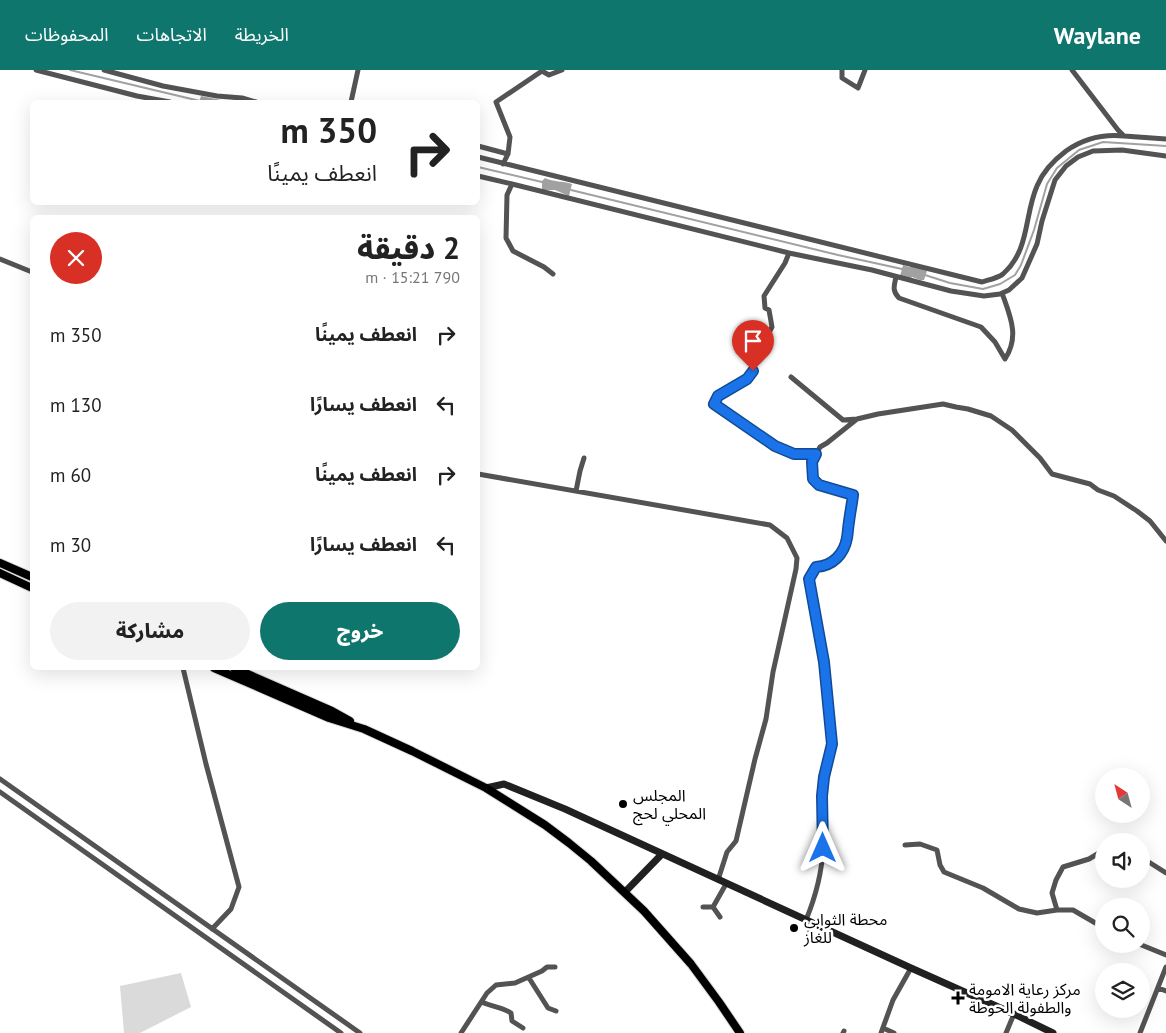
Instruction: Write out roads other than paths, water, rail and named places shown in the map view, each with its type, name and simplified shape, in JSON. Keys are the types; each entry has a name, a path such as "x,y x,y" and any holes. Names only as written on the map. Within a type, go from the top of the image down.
{"highway":[{"path":"0,563 30,576"},
{"path":"0,573 30,587"},
{"path":"219,670 329,718 364,729"},
{"path":"239,670 332,711 364,729 420,754 486,788 523,810 569,842 644,911 691,964 740,1033"}],"main road":[{"path":"486,788 504,784 564,809 1053,1033"},
{"path":"625,892 662,854"}],"street":[{"path":"36,70 159,100"},
{"path":"104,70 164,86 249,100"},
{"path":"351,100 358,70"},
{"path":"503,164 508,154 510,137 496,102 542,70 549,75 562,70"},
{"path":"842,70 842,78 858,88 865,70"},
{"path":"1072,70 1124,136"},
{"path":"480,158 982,282 1001,276 1018,254 1026,232 1030,205 1037,185 1048,167 1060,156 1073,146 1089,139 1117,135 1166,139"},
{"path":"480,147 508,154"},
{"path":"480,176 788,253 872,270 951,291 984,296 1009,290 1022,278 1038,244 1042,221 1055,180 1066,166 1078,157 1093,150 1122,150 1166,156"},
{"path":"512,184 506,195 506,238 513,251 544,267 553,274"},
{"path":"762,333 767,336 772,327 764,296 785,263 788,253"},
{"path":"0,259 30,271"},
{"path":"896,277 893,288 899,298 981,327 995,342 1005,359 1011,350 1013,340 1012,324 1002,293"},
{"path":"739,341 753,349 756,360 753,371 747,379 718,396 714,404 775,446 794,454 816,454"},
{"path":"791,377 843,420 943,404 991,416 1012,430 1040,458 1052,474 1090,484 1098,490 1114,496 1150,521 1166,541"},
{"path":"806,920 822,868 822,796 824,777 832,744 824,662 809,579 816,567 823,567 834,561 842,552 847,539 853,495 819,485 813,479 812,462 820,446 828,443 857,419"},
{"path":"576,491 584,458"},
{"path":"480,474 770,525 787,538 798,558 773,672 766,719 736,841 726,852 718,880"},
{"path":"183,670 239,887 231,909 212,929"},
{"path":"0,779 360,1033"},
{"path":"0,792 339,1033"},
{"path":"905,845 920,844 937,850 944,872 983,888 1019,910 1037,913 1073,910 1095,923"},
{"path":"1057,910 1052,893 1063,867 1089,860 1095,856"},
{"path":"1150,863 1166,873"},
{"path":"713,907 726,884"},
{"path":"703,907 713,907"},
{"path":"713,907 720,917"},
{"path":"1150,948 1166,955"},
{"path":"461,1033 487,993 496,985 515,983 529,978 547,967 554,967"},
{"path":"1140,1033 1166,967"},
{"path":"894,1033 882,1030 893,1000 911,968"},
{"path":"529,978 548,1008 556,1011"},
{"path":"1158,988 1166,991"},
{"path":"482,1002 492,1007 505,1009 511,1013 512,1021 523,1028"},
{"path":"1006,1033 1014,1014"}],"waterway":[{"path":"70,70 196,100"},
{"path":"925,275 950,283 983,289 1000,284 1015,275 1021,265 1034,230 1047,184 1057,168 1079,150 1103,142 1166,146"},
{"path":"480,167 542,182"},
{"path":"571,190 902,269"}],"place":[{"name":"المجلس المحلي لحج","path":"623,804"},
{"name":"محطة الثوابي للغاز","path":"794,928"},
{"name":"مركز رعاية الامومة والطفولة الحوطة","path":"958,998"}]}
